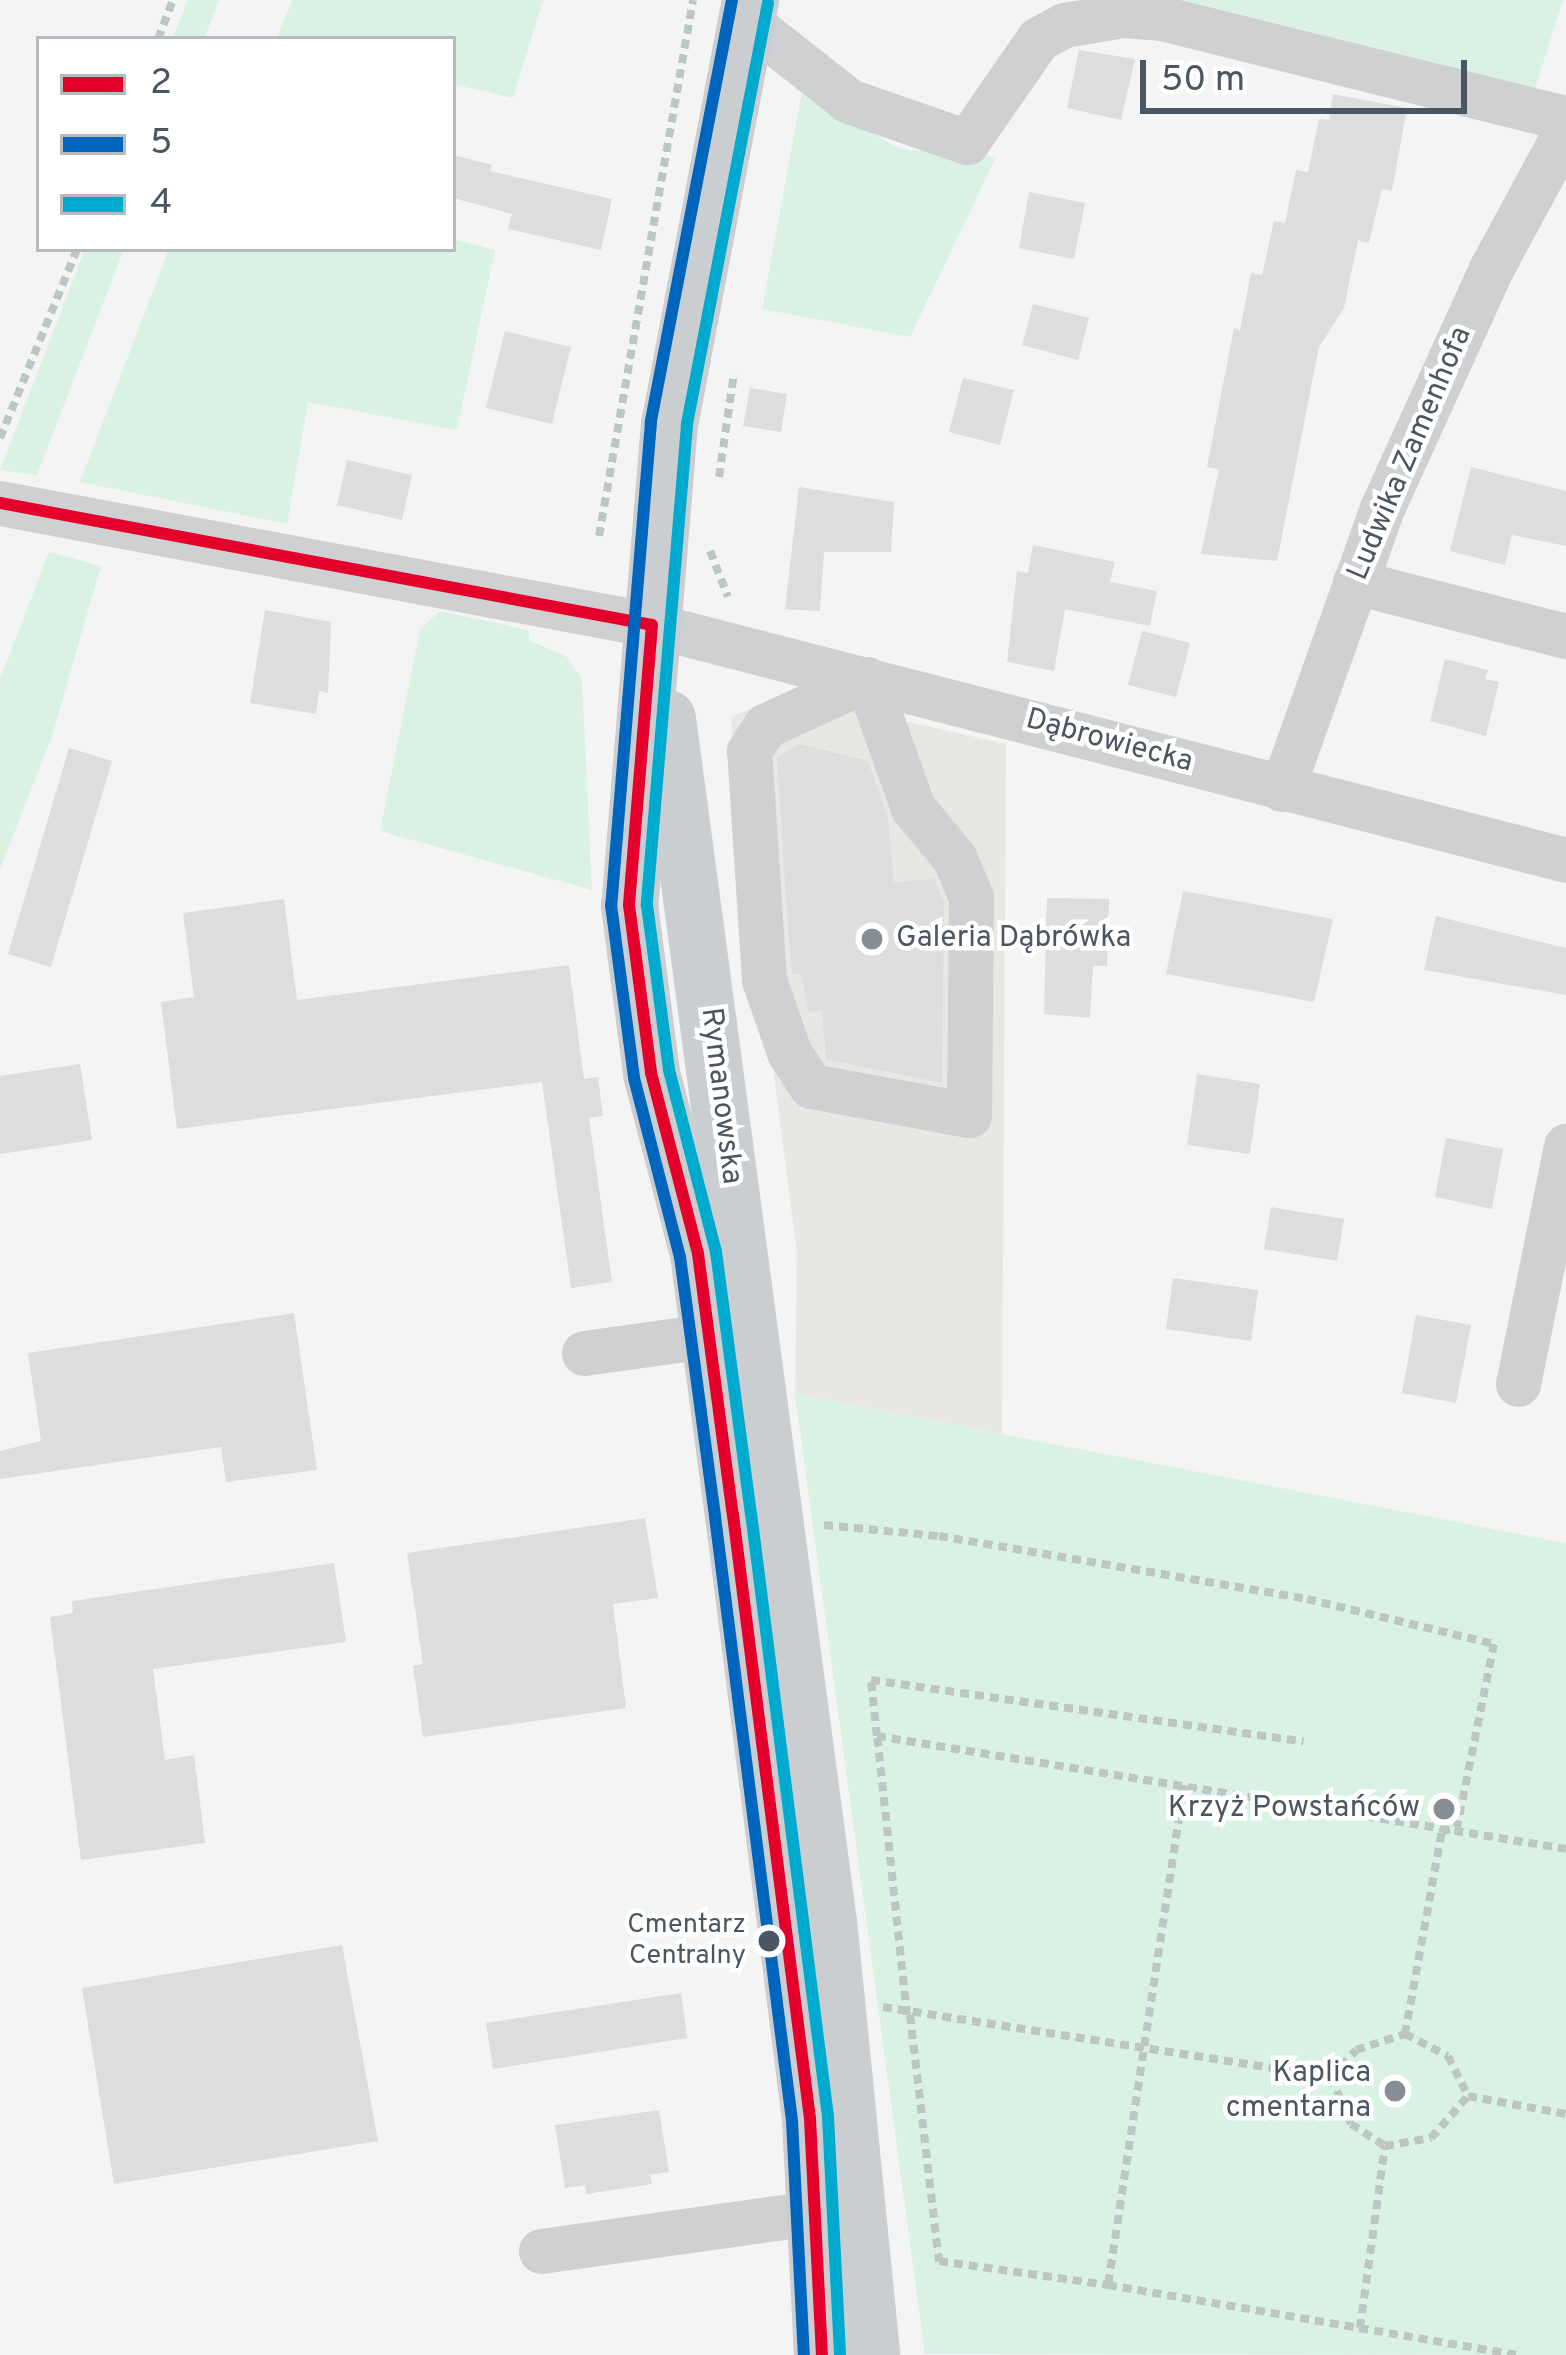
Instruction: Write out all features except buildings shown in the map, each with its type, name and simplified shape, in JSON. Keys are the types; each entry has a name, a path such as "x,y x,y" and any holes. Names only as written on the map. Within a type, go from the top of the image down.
{"main road":[{"name":"Rymanowska","path":"748,10 669,423 629,905 651,1072 698,1254 730,1332 829,1921 871,2355"},
{"name":"Rymanowska","path":"730,1332 818,2212 822,2355"}],"street":[{"path":"748,10 849,101 967,142 1038,38 1078,21 1123,15 1161,18 1566,118"},
{"name":"Ludwika Zamenhofa","path":"1282,789 1354,582 1492,267 1566,130"},
{"name":"Dąbrowiecka","path":"0,503 652,625 1566,860"},
{"path":"1354,582 1566,636"},
{"path":"867,679 913,808 954,857 970,897 969,1114 811,1086 789,1052 764,980 749,752 765,727 867,679"},
{"path":"1518,1384 1566,1146"},
{"path":"584,1353 730,1332"},
{"path":"541,2251 818,2212 840,2233 866,2283"}],"path":[{"path":"159,36 173,0"},
{"path":"599,536 693,0"},
{"path":"0,438 75,252"},
{"path":"718,483 737,354"},
{"path":"712,526 709,548 721,592 743,608"},
{"path":"813,1524 939,1536 1307,1599 1494,1643 1457,1827"},
{"path":"1304,1742 871,1680 939,2261 1518,2355"},
{"path":"877,1736 1457,1827 1566,1849"},
{"path":"1108,2285 1184,1785"},
{"path":"1405,2035 1442,1831 1457,1827"},
{"path":"865,2003 908,2015 1331,2077"},
{"path":"1331,2077 1356,2050 1405,2035 1448,2056 1468,2096"},
{"path":"1331,2077 1352,2124 1384,2146 1431,2138 1468,2096"},
{"path":"1468,2096 1566,2114"},
{"path":"1360,2328 1384,2146"}],"shaded area":[{"path":"785,694 1006,744 1002,1434 795,1394 797,1253 770,1045 751,995 731,717"}],"green space":[{"path":"188,0 219,0 205,36 173,36"},
{"path":"292,0 543,0 513,98 456,85 456,36 278,36"},
{"path":"1160,0 1563,0 1535,88"},
{"path":"802,92 900,149 996,157 910,337 762,309"},
{"path":"456,240 495,250 457,430 308,402 287,524 80,482 168,252 456,252"},
{"path":"84,252 123,252 37,475 0,470"},
{"path":"49,552 101,566 52,736 0,869 0,679"},
{"path":"440,611 528,630 530,641 566,656 582,680 592,890 380,831 420,630"},
{"path":"795,1394 1566,1543 1566,2355 925,2354"}],"transit line":[{"name":"5","path":"732,0 651,422 611,905 634,1078 680,1257 715,1517 792,2121 804,2355"},
{"name":"4","path":"768,3 687,425 647,905 669,1070 716,1252 751,1513 828,2117 840,2354"},
{"name":"2","path":"0,503 652,625"},
{"name":"2","path":"652,625 629,905 651,1073 698,1254 733,1515 810,2119 822,2355"}],"place":[{"name":"Galeria Dąbrówka","path":"872,939"},
{"name":"Krzyż Powstańców","path":"1444,1809"},
{"name":"Cmentarz Centralny","path":"769,1941"},
{"name":"Kaplica cmentarna","path":"1395,2091"}]}
